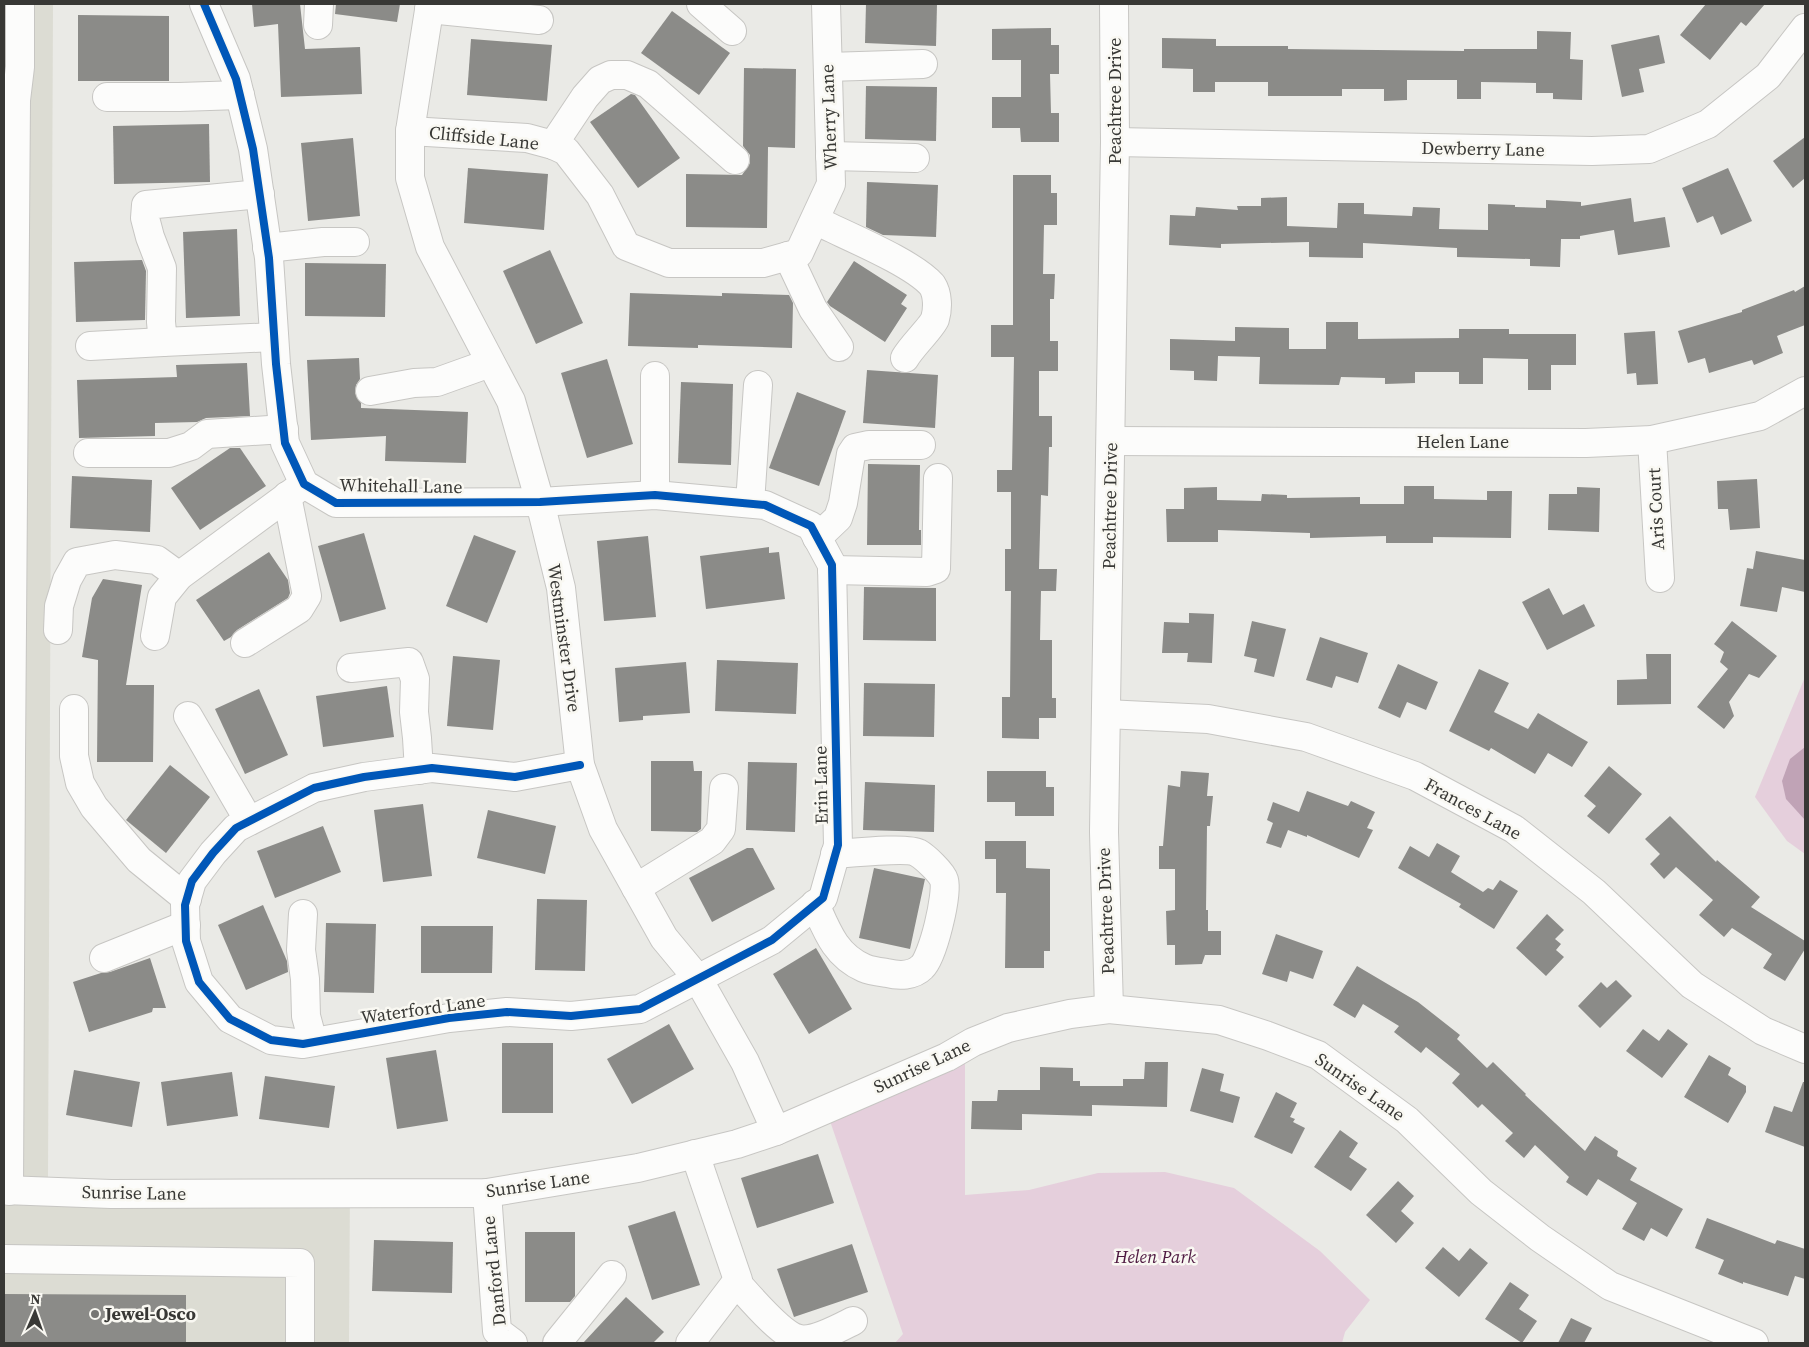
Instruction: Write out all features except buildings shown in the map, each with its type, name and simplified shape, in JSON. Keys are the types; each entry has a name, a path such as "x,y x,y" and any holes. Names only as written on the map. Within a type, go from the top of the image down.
{"street":[{"path":"6,1190 10,100 20,4"},
{"path":"204,4 236,79 253,149 267,248 284,429 295,490 307,596 299,609 245,643"},
{"path":"701,4 732,31"},
{"name":"Wherry Lane","path":"794,255 815,220 831,184 826,4"},
{"name":"Peachtree Drive","path":"1109,1009 1104,832 1112,441 1115,142 1114,4"},
{"path":"430,6 539,20"},
{"name":"Westminster Drive","path":"430,6 410,131 410,178 430,247 511,401 540,502 560,588 580,764 603,829 664,938 698,980 745,1062 776,1131"},
{"name":"Dewberry Lane","path":"1115,142 1592,151 1649,150 1708,124 1768,76 1805,28"},
{"path":"828,67 923,64"},
{"path":"553,145 585,97 600,80 611,75 627,75 648,84 736,160"},
{"path":"107,97 179,98 240,95"},
{"name":"Cliffside Lane","path":"410,131 528,138 566,151 600,195 626,246 669,264 763,263 794,255"},
{"path":"830,156 915,158"},
{"path":"163,342 161,322 162,268 150,236 146,218 146,205 260,194"},
{"path":"815,220 894,259 920,274 933,287 937,302 934,320 904,358"},
{"path":"267,248 323,242 355,242"},
{"path":"794,255 813,309 839,347"},
{"path":"90,346 274,337"},
{"path":"370,391 414,383 437,382 490,363"},
{"path":"655,376 655,495"},
{"path":"750,503 758,385"},
{"name":"Helen Lane","path":"1112,441 1586,443 1652,440 1760,416 1805,391"},
{"path":"88,453 168,453 191,446 207,434 284,429"},
{"name":"Aris Court","path":"1652,440 1660,578"},
{"path":"814,532 838,518 843,503 851,454 855,448 869,445 921,445"},
{"path":"832,570 927,572 936,569 938,478"},
{"path":"155,636 162,597 179,576 295,490"},
{"name":"Whitehall Lane","path":"295,490 336,503 540,502 655,495 765,505 814,532"},
{"name":"Erin Lane","path":"698,980 772,940 823,898 838,845 832,564 814,532"},
{"path":"58,630 59,606 67,580 77,562 115,555 157,560 179,576"},
{"path":"352,668 409,662 415,679 414,712 418,770"},
{"path":"74,709 74,756 80,783 94,807 186,912"},
{"name":"Frances Lane","path":"1106,714 1208,719 1306,737 1415,776 1514,829 1594,892 1692,985 1762,1031 1805,1049"},
{"path":"188,716 249,821"},
{"path":"104,958 186,912 192,881 213,853 236,828 314,788 364,777 432,768 515,777 580,764"},
{"path":"636,888 712,841 721,829 724,788"},
{"path":"815,904 830,939 848,958 865,969 896,975 912,973 923,966 931,953 946,892 944,878 931,864 917,852 900,850 835,854"},
{"name":"Waterford Lane","path":"186,912 186,941 198,982 230,1019 272,1040 302,1044 449,1018 507,1012 571,1016 640,1009 698,980"},
{"path":"303,914 300,950 306,1016 313,1042"},
{"name":"Sunrise Lane","path":"6,1190 111,1194 487,1193 638,1168 737,1144 776,1131 947,1057 973,1042 1008,1028 1070,1014 1109,1009 1219,1020 1318,1055 1407,1120 1488,1198 1540,1238 1610,1286 1754,1343"},
{"path":"690,1343 738,1280 695,1154"},
{"name":"Danford Lane","path":"487,1193 497,1331 513,1343"},
{"path":"4,1259 300,1263 300,1343"},
{"path":"557,1343 612,1275"},
{"path":"736,1282 780,1328 798,1339 827,1334 853,1321"}],"shaded area":[{"path":"4,4 53,4 48,1179 350,1183 349,1343 4,1343"},
{"path":"1805,747 1805,820 1786,799 1782,781 1790,759"}],"green space":[{"path":"1805,677 1805,854 1787,841 1755,797"},
{"name":"Helen Park","path":"965,1062 965,1195 1029,1190 1098,1173 1165,1172 1234,1188 1320,1251 1370,1300 1345,1332 1342,1343 895,1343 903,1334 830,1121"}],"cycle path":[{"path":"204,4 236,79 253,149 269,258 276,364 285,443 304,484 336,503 540,502 655,495 765,505 811,526 832,565 838,845 823,898 772,940 640,1009 571,1016 507,1012 449,1018 303,1044 271,1040 230,1019 199,982 186,941 185,905 192,881 213,853 236,828 314,788 364,777 432,768 515,777 580,765"}],"place":[{"name":"Jewel-Osco","path":"95,1314"}]}
